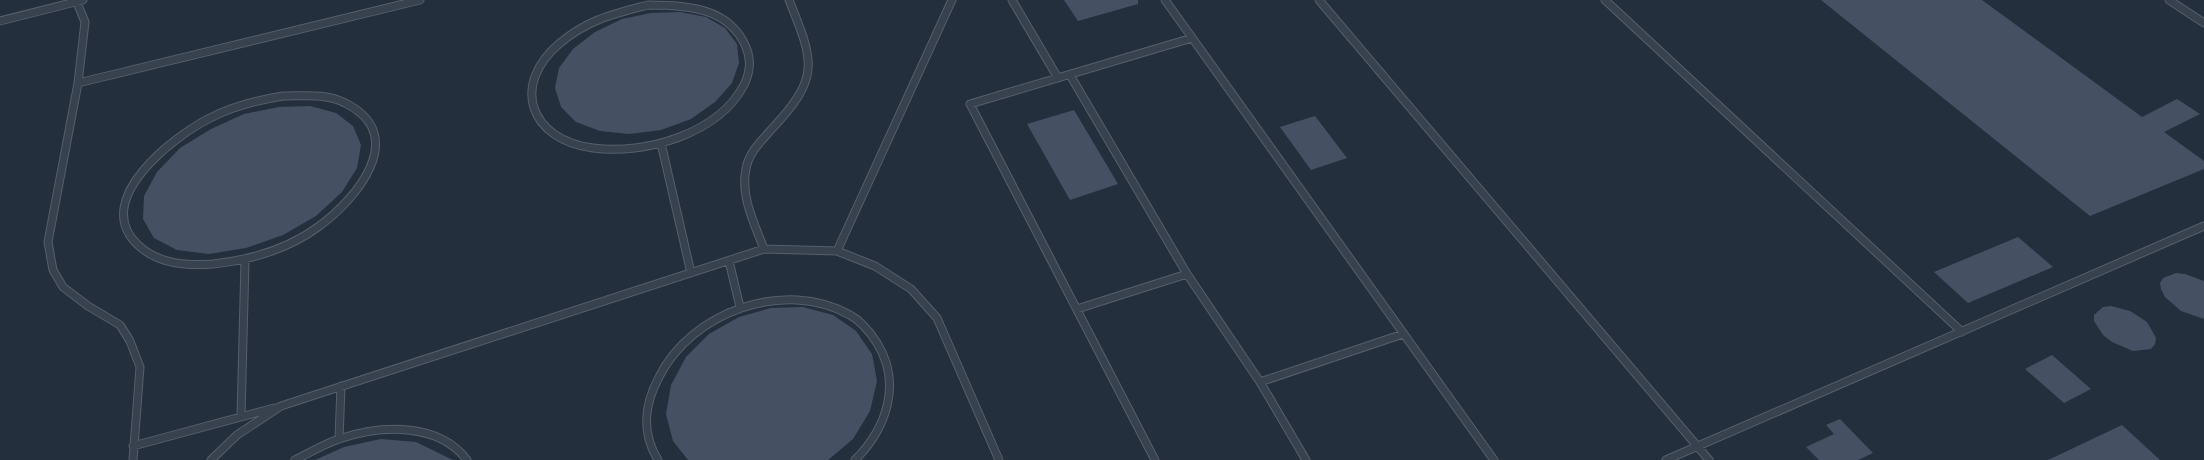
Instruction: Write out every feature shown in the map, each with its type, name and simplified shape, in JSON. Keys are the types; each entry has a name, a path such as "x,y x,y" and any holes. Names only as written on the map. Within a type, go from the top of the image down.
{"lane":[{"path":"78,83 420,0"},
{"path":"764,249 745,191 745,172 753,150 794,105 804,88 809,65 807,46 789,0"},
{"path":"837,251 952,0"},
{"path":"1012,0 1058,78"},
{"path":"1165,0 1494,460"},
{"path":"1319,0 1709,460"},
{"path":"1605,0 1962,332"},
{"path":"2169,0 2204,23"},
{"path":"0,21 79,1 85,22 78,83 48,242 53,270 63,287 88,306 120,325 130,341 140,367 133,460"},
{"path":"680,5 708,11 731,23 745,40 750,61 745,84 728,106 703,126 661,144 635,149 599,150 569,143 546,129 533,109 532,87 541,64 559,43 579,30 616,12 648,6 680,5"},
{"path":"1155,460 970,104 1192,38"},
{"path":"1070,75 1187,274 1260,382 1306,460"},
{"path":"282,96 317,96 345,103 366,117 376,136 374,161 361,187 336,214 302,237 245,260 220,264 182,265 151,256 131,240 124,217 130,191 147,165 174,140 208,119 245,104 282,96"},
{"path":"661,144 691,273"},
{"path":"1666,460 2204,226"},
{"path":"133,446 280,406 764,249 837,251 875,266 911,289 937,318 999,460"},
{"path":"241,416 245,260"},
{"path":"730,261 740,307"},
{"path":"1076,309 1187,274"},
{"path":"658,460 649,443 646,410 657,378 677,348 706,324 740,307 780,299 818,302 851,315 876,337 890,367 890,402 875,438 856,460"},
{"path":"1260,382 1403,334"},
{"path":"339,439 341,386"},
{"path":"210,460 237,435 280,406"},
{"path":"295,460 339,439 384,430 425,432 458,448 467,460"}],"building":[{"path":"1064,0 1138,0 1138,4 1078,21"},
{"path":"1821,0 1982,0 2142,117 2177,99 2200,114 2164,132 2204,161 2204,169 2090,216"},
{"path":"680,12 706,17 725,28 737,44 739,63 732,83 715,102 691,119 661,130 629,134 600,131 576,122 561,107 555,88 559,68 573,49 595,32 622,19 651,13"},
{"path":"310,106 336,113 353,126 361,145 357,168 342,192 316,216 283,235 246,248 209,254 177,250 154,238 143,219 144,196 157,172 180,148 211,129 244,114 279,107"},
{"path":"1074,110 1118,184 1070,200 1027,124"},
{"path":"1315,116 1347,158 1311,170 1280,127"},
{"path":"2018,237 2053,267 1968,303 1934,272"},
{"path":"2176,273 2185,274 2204,281 2204,319 2181,311 2165,297 2160,283 2163,278"},
{"path":"2111,306 2130,311 2147,322 2156,338 2155,344 2151,349 2133,351 2112,342 2103,335 2094,321 2094,315 2103,307"},
{"path":"803,307 833,315 856,331 872,354 877,381 870,411 853,439 828,460 688,460 673,441 666,414 671,385 686,357 709,334 739,317 771,308"},
{"path":"2052,355 2091,389 2064,403 2025,369"},
{"path":"1840,419 1873,453 1858,460 1819,460 1806,447 1834,434 1826,425"},
{"path":"2122,425 2160,460 2048,460"},
{"path":"381,439 416,442 453,460 315,460 344,447"}]}
